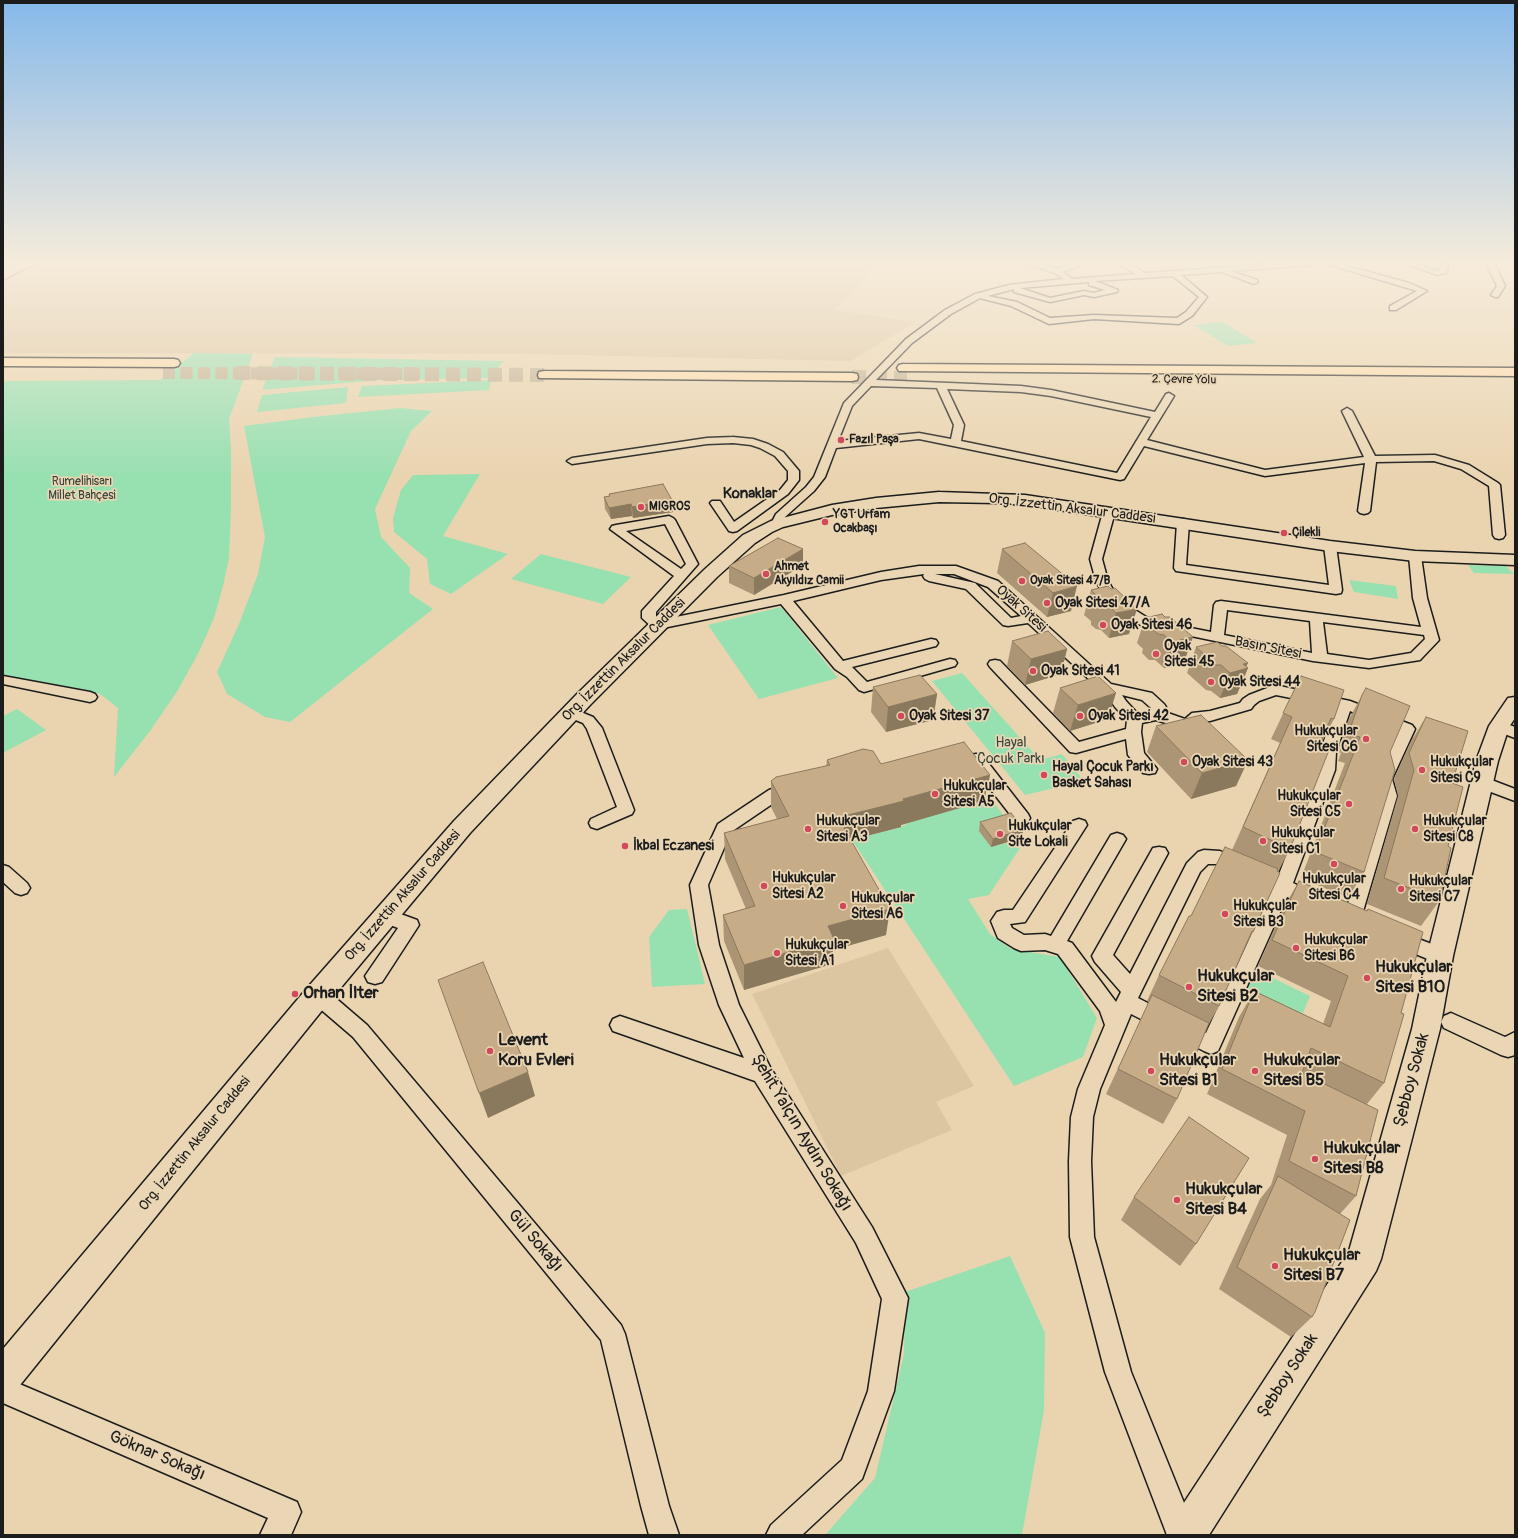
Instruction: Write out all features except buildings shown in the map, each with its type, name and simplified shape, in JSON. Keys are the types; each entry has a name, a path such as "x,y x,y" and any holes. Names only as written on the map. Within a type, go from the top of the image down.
{"main road":[{"path":"3,362 174,363"},
{"path":"546,370 851,372"},
{"path":"3,371 162,373"},
{"name":"2. Çevre Yolu","path":"1515,372 905,373 1515,381"},
{"name":"Org. İzzettin Aksalur Caddesi","path":"3,1377 318,995 462,827 571,712 658,625 749,539 777,524 832,510 876,503 939,497 998,498 1025,500 1108,512 1330,546 1415,556 1515,560"},
{"name":"Şebboy Sokak","path":"1186,1535 1364,1259 1426,1029 1440,956 1482,782 1510,721"}],"street":[{"path":"777,524 780,516 814,485 819,477 848,405 870,384 887,363 917,335"},
{"path":"870,384 1021,389 1051,393 1157,415"},
{"path":"941,387 959,425 955,443"},
{"path":"831,445 919,436 1120,477 1169,396"},
{"path":"1347,411 1371,459 1364,511"},
{"path":"572,461 707,441 733,440 753,442 764,446 779,454 794,471 793,480 784,492 733,528 716,503"},
{"path":"1141,442 1265,473 1371,459 1435,458 1465,467 1494,486 1499,535"},
{"name":"Basın Sitesi","path":"1108,512 1096,559 1102,581 1114,602 1147,623 1320,658 1369,664 1415,657 1432,640 1429,632"},
{"path":"658,625 649,618 649,611 682,575 692,564 669,520 616,529 682,575"},
{"path":"1183,523 1180,568 1336,590 1330,546"},
{"path":"1217,638 1221,605 1429,632 1420,598 1415,556"},
{"name":"Oyak Sitesi","path":"658,625 784,599 881,576 919,570 956,570 993,584 1114,694 1134,725"},
{"path":"784,599 840,666 852,674 864,687 950,663"},
{"path":"1316,617 1320,658"},
{"path":"840,666 931,643"},
{"path":"995,664 1076,748 1157,715 1185,724 1198,735"},
{"path":"3,680 90,697"},
{"path":"1106,687 1147,696 1159,707 1157,715"},
{"path":"1185,724 1191,722 1197,716 1210,716 1246,706 1248,702 1254,698 1275,690 1345,704 1407,729 1384,779 1389,796 1367,926"},
{"path":"1159,853 1102,956 1129,996 1211,1046 1283,886 1327,770 1328,752 1345,704"},
{"path":"571,712 588,720 594,728 626,810 598,824"},
{"path":"1134,725 1136,755 1148,769"},
{"path":"955,757 970,753 1022,818"},
{"path":"1482,782 1515,795"},
{"name":"Şehit Yalçın Aydın Sokağı","path":"781,1535 852,1469 881,1391 895,1298 864,1235 762,1074 729,1005 709,945 699,885 724,828 775,794 807,783"},
{"path":"1079,825 1018,918 1004,917 1000,921 1005,933 1021,943 1045,942 1056,944 1065,948 1109,1008 1115,1024"},
{"path":"1056,944 1117,839"},
{"path":"1182,1535 1118,1372 1082,1237 1080,1162 1082,1117 1089,1089 1115,1024 1193,868 1204,857 1220,858 1367,926 1440,956"},
{"path":"3,872 22,888"},
{"path":"376,976 410,925 387,916"},
{"name":"Gül Sokağı","path":"318,995 360,1031 380,1054 612,1334 655,1506 664,1535"},
{"path":"1451,1022 1508,1048 1515,1041"},
{"path":"620,1025 762,1074"},
{"name":"Göknar Sokağı","path":"3,1390 287,1512 274,1535"}],"shaded area":[{"path":"3,335 894,335 851,361 522,354 3,353"},
{"path":"888,948 974,1086 936,1102 952,1130 841,1176 752,994"}],"green space":[{"path":"1210,335 1244,335 1257,343 1228,346"},
{"name":"Rumelihisarı Millet Bahçesi","path":"194,353 253,354 229,419 231,449 231,508 229,558 214,618 199,652 178,690 150,731 114,777 118,708 100,694 3,676 3,381 160,380"},
{"path":"275,357 504,361 488,378 381,380 262,390"},
{"path":"491,380 489,390 358,397 362,386"},
{"path":"348,387 346,403 257,412 262,395"},
{"path":"400,408 432,411 411,431 375,509 381,537 410,568 409,593 433,609 290,722 265,717 227,694 217,672 239,624 258,574 265,537 244,426"},
{"path":"480,474 443,536 508,554 451,594 430,584 427,559 394,532 393,518 401,490 413,475"},
{"path":"541,554 631,577 603,604 511,579"},
{"path":"1468,565 1506,566 1514,574 1474,573"},
{"path":"1349,580 1396,586 1398,599 1354,592"},
{"path":"781,607 838,678 759,699 708,625"},
{"name":"Hayal Çocuk Parkı","path":"962,673 1040,760 1062,754 1084,781 1025,795 932,681"},
{"path":"17,709 46,730 3,753 3,716"},
{"path":"991,799 1009,822 991,847 1010,842 1020,848 989,895 968,899 990,934 1011,949 1060,957 1097,1018 1083,1057 1014,1086 852,840 901,827 910,822"},
{"path":"687,909 705,984 652,987 649,937 669,910"},
{"path":"1248,966 1310,996 1299,1023 1236,991"},
{"path":"1010,1256 1045,1333 1044,1410 1022,1535 825,1535 875,1478 904,1354 905,1292"}],"tunnel":[{"path":"163,373 339,374"},
{"path":"236,373 339,374"},
{"path":"339,374 426,374"},
{"path":"339,374 544,375"},
{"path":"852,377 907,378"}],"place":[{"name":"Fazıl Paşa","path":"841,440"},
{"name":"MIGROS","path":"641,507"},
{"name":"YGT Urfam Ocakbaşı","path":"825,522"},
{"name":"Çilekli","path":"1284,533"},
{"name":"Ahmet Akyıldız Camii","path":"766,574"},
{"name":"Oyak Sitesi 47/B","path":"1022,581"},
{"name":"Oyak Sitesi 47/A","path":"1047,603"},
{"name":"Oyak Sitesi 46","path":"1103,625"},
{"name":"Oyak Sitesi 45","path":"1156,654"},
{"name":"Oyak Sitesi 41","path":"1033,671"},
{"name":"Oyak Sitesi 44","path":"1211,682"},
{"name":"Oyak Sitesi 37","path":"901,716"},
{"name":"Oyak Sitesi 42","path":"1080,716"},
{"name":"Hukukçular Sitesi C6","path":"1366,739"},
{"name":"Oyak Sitesi 43","path":"1184,762"},
{"name":"Hukukçular Sitesi C9","path":"1422,770"},
{"name":"Hayal Çocuk Parkı Basket Sahası","path":"1044,775"},
{"name":"Hukukçular Sitesi A5","path":"935,794"},
{"name":"Hukukçular Sitesi C5","path":"1349,804"},
{"name":"Hukukçular Sitesi A3","path":"808,829"},
{"name":"Hukukçular Sitesi C8","path":"1415,829"},
{"name":"Hukukçular Site Lokali","path":"1000,834"},
{"name":"Hukukçular Sitesi C1","path":"1263,841"},
{"name":"İkbal Eczanesi","path":"625,846"},
{"name":"Hukukçular Sitesi C4","path":"1334,864"},
{"name":"Hukukçular Sitesi A2","path":"764,886"},
{"name":"Hukukçular Sitesi C7","path":"1401,889"},
{"name":"Hukukçular Sitesi A6","path":"843,906"},
{"name":"Hukukçular Sitesi B3","path":"1225,914"},
{"name":"Hukukçular Sitesi B6","path":"1296,948"},
{"name":"Hukukçular Sitesi A1","path":"777,953"},
{"name":"Hukukçular Sitesi B10","path":"1367,978"},
{"name":"Hukukçular Sitesi B2","path":"1189,987"},
{"name":"Orhan İlter","path":"295,994"},
{"name":"Levent Koru Evleri","path":"490,1051"},
{"name":"Hukukçular Sitesi B1","path":"1151,1071"},
{"name":"Hukukçular Sitesi B5","path":"1255,1071"},
{"name":"Hukukçular Sitesi B8","path":"1315,1159"},
{"name":"Hukukçular Sitesi B4","path":"1177,1200"},
{"name":"Hukukçular Sitesi B7","path":"1275,1266"}],"district":[{"name":"Konaklar","path":"750,494"}]}
